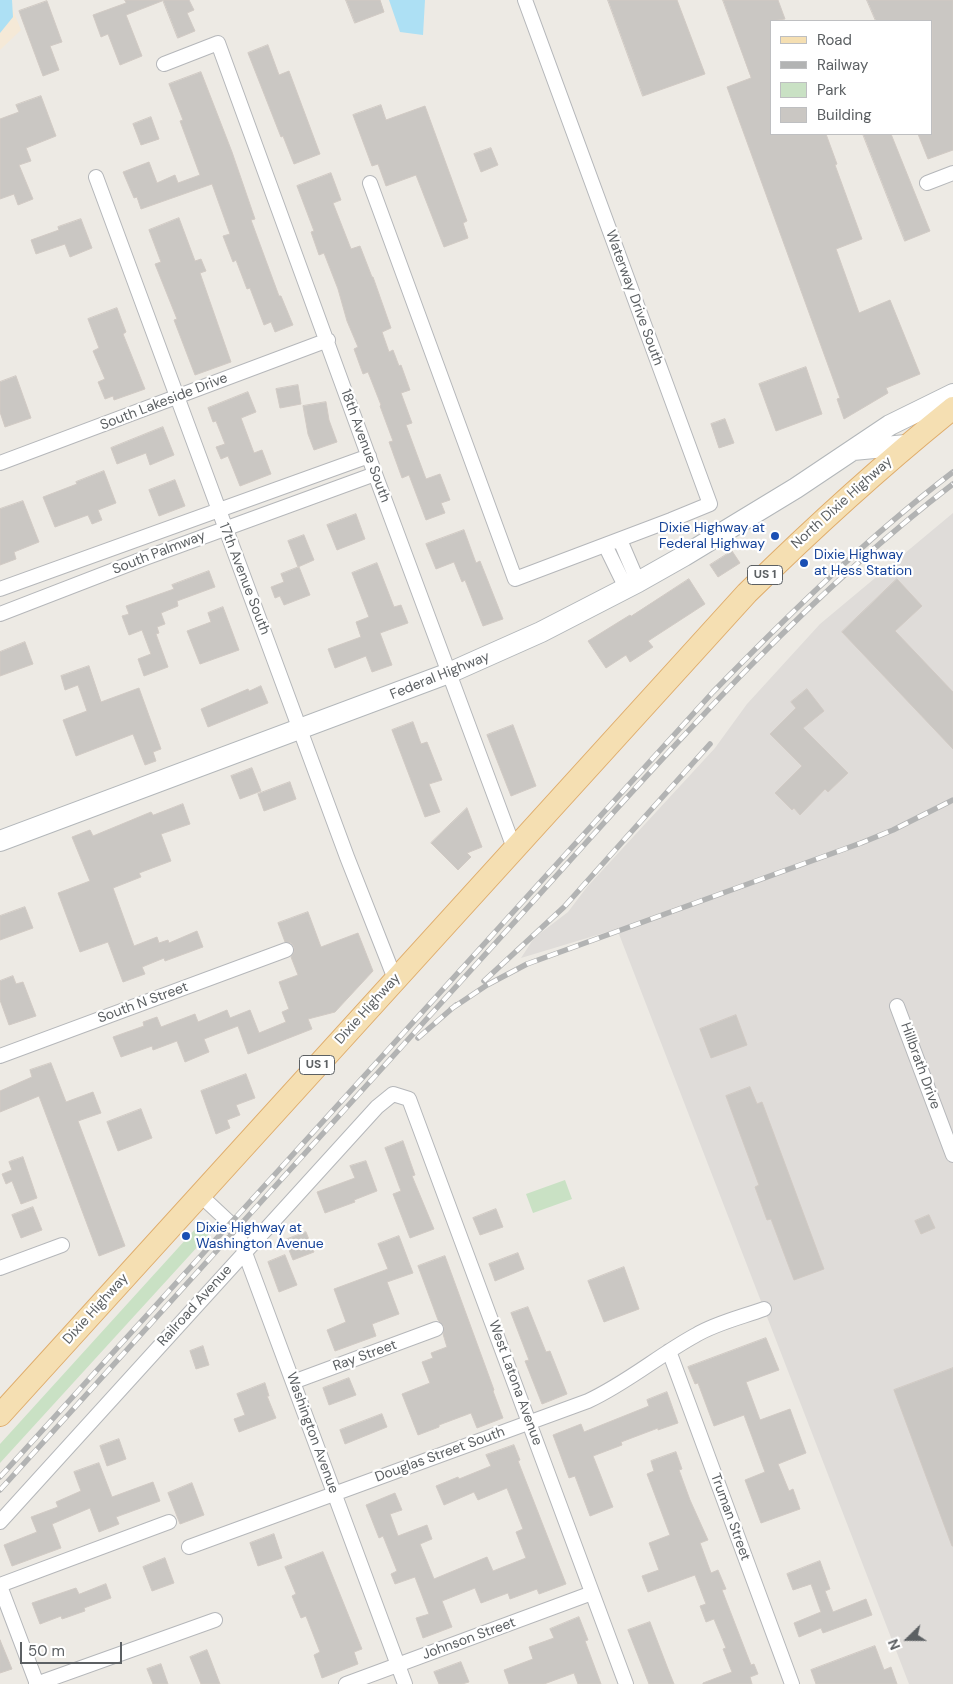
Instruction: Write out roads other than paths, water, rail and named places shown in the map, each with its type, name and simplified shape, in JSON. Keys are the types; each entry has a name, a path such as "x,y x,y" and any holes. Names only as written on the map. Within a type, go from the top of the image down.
{"main road":[{"name":"Federal Highway","path":"0,841 449,673 541,632 632,585 796,488 890,425 953,394"},
{"name":"North Dixie Highway","path":"635,715 754,586 844,499 906,445 953,408"},
{"name":"Federal Highway","path":"851,451 906,445"},
{"name":"Dixie Highway","path":"0,1415 635,715"}],"street":[{"name":"Waterway Drive South","path":"525,0 710,504 620,540"},
{"name":"18th Avenue South","path":"164,64 218,42 328,340 375,474 514,848"},
{"path":"926,183 953,173"},
{"name":"17th Avenue South","path":"96,177 347,857 395,979"},
{"path":"370,183 515,579 620,540 632,585"},
{"name":"South Lakeside Drive","path":"0,463 328,340"},
{"name":"South Palmway","path":"0,589 369,456"},
{"name":"South Palmway","path":"0,614 375,474"},
{"path":"605,545 632,585"},
{"name":"South N Street","path":"0,1056 286,950"},
{"name":"Hillbrath Drive","path":"897,1006 953,1155"},
{"name":"Railroad Avenue","path":"0,1522 376,1106 393,1094"},
{"name":"West Latona Avenue","path":"393,1094 409,1099 626,1684"},
{"name":"Washington Avenue","path":"199,1194 230,1223 238,1234 405,1684"},
{"path":"0,1268 62,1245"},
{"name":"Douglas Street South","path":"189,1548 588,1401 607,1392 698,1334 764,1309"},
{"name":"Ray Street","path":"293,1382 436,1329"},
{"name":"Truman Street","path":"669,1351 792,1684"},
{"path":"169,1522 0,1586 36,1684 215,1620"},
{"name":"Johnson Street","path":"346,1684 592,1593"}],"water":[{"path":"0,0 12,0 13,17 0,33"},
{"path":"389,0 425,0 423,35 400,32"}],"railway":[{"path":"0,1477 713,692 829,577 890,523 953,472"},
{"path":"0,1490 722,695 833,585 892,533 953,484"},
{"path":"484,981 564,907 710,744"},
{"path":"451,1009 487,985 527,964 861,843 893,830 953,800"},
{"path":"418,1038 456,1005"}],"place":[{"name":"Dixie Highway at Federal Highway","path":"775,536"},
{"name":"Dixie Highway at Hess Station","path":"804,563"},
{"name":"Dixie Highway at Washington Avenue","path":"186,1236"}]}
